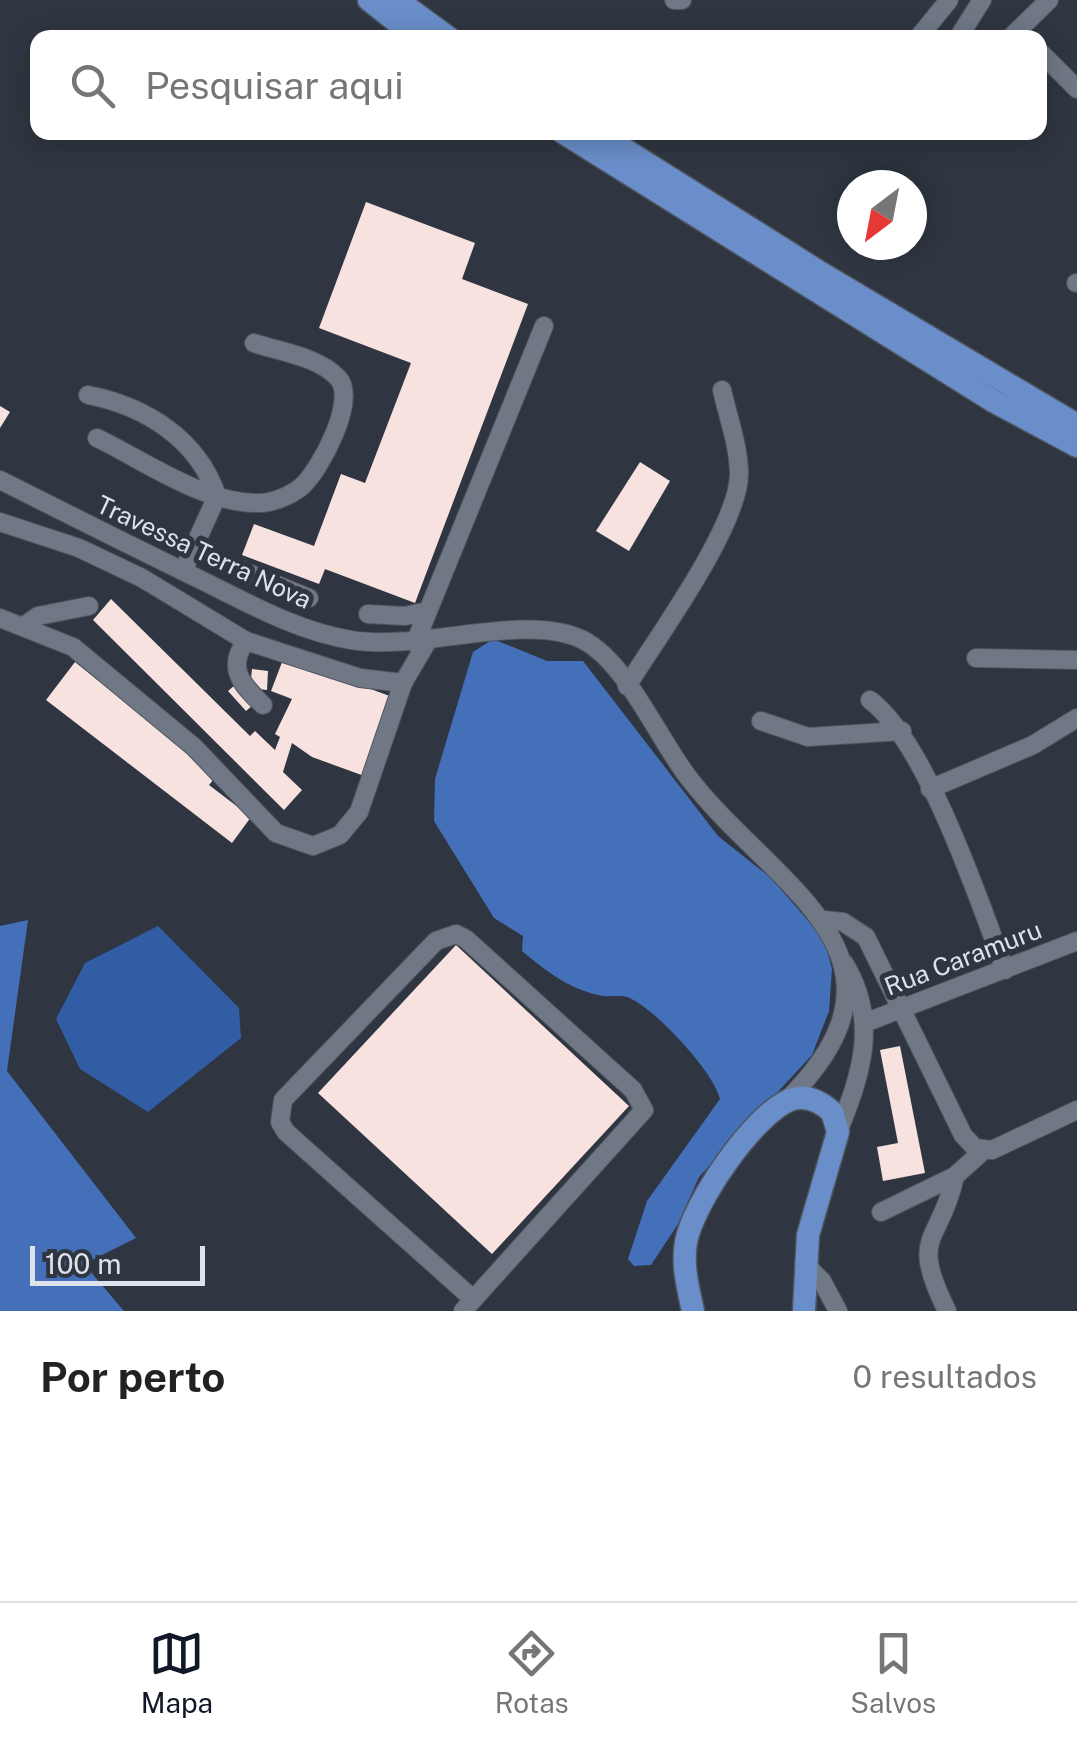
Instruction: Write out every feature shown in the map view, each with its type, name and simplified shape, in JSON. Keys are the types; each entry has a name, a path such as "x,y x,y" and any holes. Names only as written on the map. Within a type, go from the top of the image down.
{"main road":[{"path":"370,0 406,30"},
{"path":"397,0 438,30"},
{"path":"575,140 993,401 1077,446"},
{"path":"610,140 820,273 1077,425"},
{"path":"693,1311 684,1267 696,1210 716,1174 785,1102 818,1100 832,1112 838,1132 815,1202 804,1263 804,1311"}],"street":[{"path":"674,0 682,0"},
{"path":"925,30 949,0"},
{"path":"963,30 982,0"},
{"path":"1023,30 1049,0"},
{"path":"1047,59 1077,90"},
{"path":"0,618 87,657 194,748 264,823 289,840 313,846 340,835 359,812 421,642 428,611 544,326"},
{"path":"97,438 217,496 270,502 302,486 328,447 346,402 340,380 328,370 254,343"},
{"path":"627,686 694,580 737,489 737,455 722,390"},
{"path":"88,395 127,402 179,438 209,473 217,496 182,571"},
{"name":"Travessa Terra Nova","path":"0,480 182,571 320,633 371,643 421,642 524,630 560,632 600,652 705,798 824,920 858,988 867,1022"},
{"path":"0,522 79,548 142,578 246,640 360,678 403,684"},
{"path":"192,550 308,598"},
{"path":"24,626 38,616 90,606"},
{"path":"368,614 404,616 428,611"},
{"path":"246,640 238,652 236,668 241,684 263,705"},
{"path":"976,658 1077,660"},
{"path":"870,700 902,731 1005,970"},
{"path":"930,789 1033,745 1077,718"},
{"path":"761,722 808,737 902,731"},
{"path":"824,920 843,922 866,937 962,1135 984,1150"},
{"path":"456,934 466,938 633,1090 644,1110 468,1305 286,1132 280,1112 284,1100 436,940 456,934"},
{"name":"Rua Caramuru","path":"867,1022 1077,941"},
{"path":"785,1102 825,1059 838,1028 843,984 839,954"},
{"path":"838,1132 862,1065 867,1022"},
{"path":"882,1212 955,1176 984,1150 1077,1110"},
{"path":"948,1311 928,1272 927,1244 950,1200 955,1176"},
{"path":"804,1263 822,1281 838,1311"}],"shaded area":[{"path":"493,639 547,661 583,661 718,836 771,878 824,939 832,969 829,1011 812,1055 699,1177 678,1224 651,1265 634,1266 628,1259 647,1201 720,1099 695,1057 652,1013 627,997 603,996 569,984 522,951 523,936 494,918 434,821 435,779 473,652"},
{"path":"28,920 7,1071 136,1238 84,1264 124,1311 0,1311 0,926"},
{"path":"158,926 239,1008 241,1038 148,1112 80,1069 56,1019 85,963"}],"building":[{"path":"366,202 475,243 462,279 528,304 415,603 325,569 319,584 242,555 254,524 314,546 341,474 365,483 411,363 319,328"},
{"path":"0,406 10,412 0,428"},
{"path":"640,462 670,481 629,551 596,531"},
{"path":"111,599 250,736 255,731 275,750 280,737 275,734 292,699 271,691 284,657 395,698 367,777 312,757 292,743 283,772 302,790 284,810 93,620"},
{"path":"75,662 217,775 209,785 251,817 232,843 46,700"},
{"path":"252,669 268,671 267,690 250,688"},
{"path":"235,685 253,705 246,711 228,691"},
{"path":"456,945 629,1106 492,1254 318,1093"},
{"path":"900,1046 925,1173 883,1181 877,1147 898,1143 880,1050"}]}
